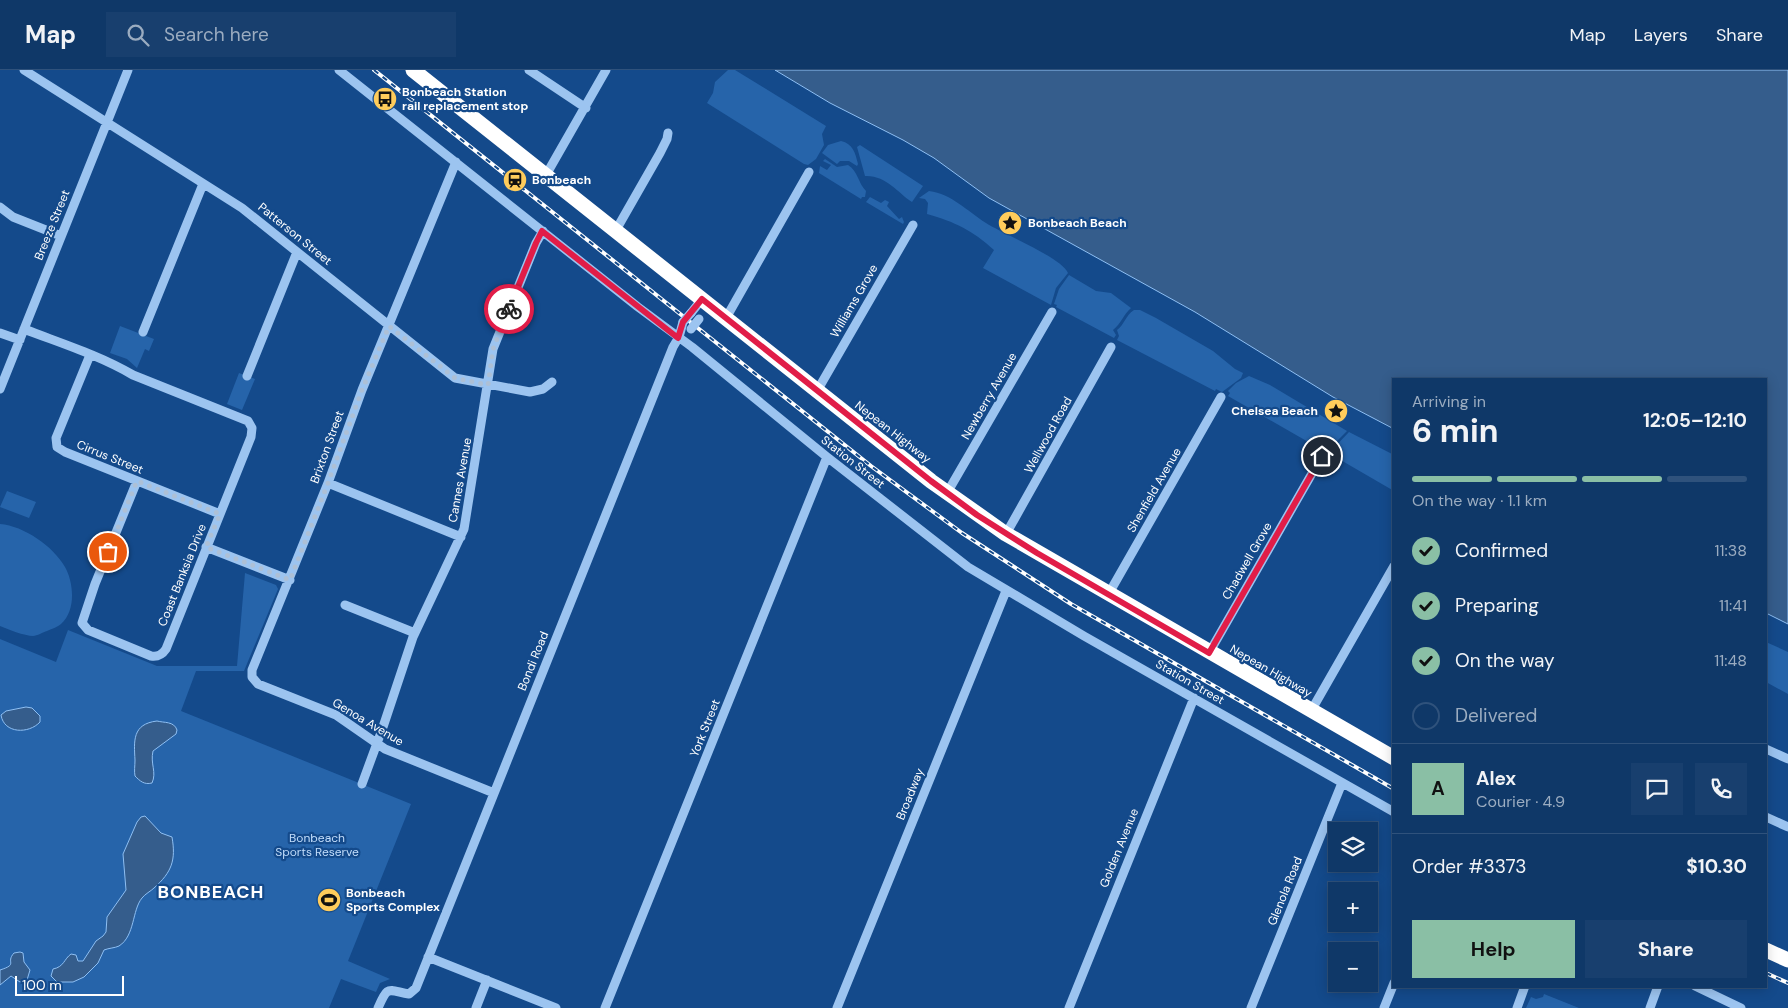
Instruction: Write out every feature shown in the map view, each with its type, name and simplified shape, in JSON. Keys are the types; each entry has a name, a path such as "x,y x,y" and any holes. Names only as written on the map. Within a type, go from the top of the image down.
{"highway":[{"name":"Nepean Highway","path":"413,70 946,493 1006,534 1209,653 1392,757"},
{"path":"1767,950 1788,960"}],"street":[{"name":"Patterson Street","path":"24,70 242,208 455,378 532,392 543,389 552,382"},
{"name":"Breeze Street","path":"0,389 128,70"},
{"name":"Station Street","path":"339,70 968,567 1392,811"},
{"path":"529,70 586,108"},
{"path":"546,175 606,70"},
{"path":"616,230 660,153 668,133"},
{"name":"Brixton Street","path":"258,684 252,677 252,670 290,580 362,390 456,162"},
{"path":"726,318 809,172"},
{"path":"143,332 203,184"},
{"path":"0,207 13,217 61,236"},
{"name":"Williams Grove","path":"817,391 913,225"},
{"name":"Cannes Avenue","path":"362,784 415,633 461,537 467,519 494,346 542,231"},
{"path":"247,376 297,252"},
{"path":"678,338 691,329 699,319 706,302"},
{"name":"Bondi Road","path":"378,1008 388,991 393,990 411,994 415,989 683,322 691,313 706,302"},
{"name":"Newberry Avenue","path":"946,493 1052,312"},
{"name":"Coast Banksia Drive","path":"24,329 250,423 251,437 166,649 160,656 151,656 85,628 82,623 82,618 95,584 137,481"},
{"path":"0,333 20,340"},
{"name":"Wellwood Road","path":"1006,534 1111,347"},
{"name":"Cirrus Street","path":"90,355 56,438 57,447 65,452 220,514"},
{"name":"Shenfield Avenue","path":"1108,594 1220,397"},
{"name":"Chadwell Grove","path":"1209,653 1322,456"},
{"name":"York Street","path":"605,1008 827,457"},
{"path":"328,483 461,537"},
{"path":"206,547 290,580"},
{"path":"1311,711 1392,569"},
{"name":"Broadway","path":"837,1008 1006,590"},
{"path":"345,605 415,633"},
{"name":"Genoa Avenue","path":"258,684 336,715 377,744 394,753 494,793"},
{"name":"Golden Avenue","path":"1069,1008 1194,698"},
{"path":"1767,749 1788,759"},
{"name":"Glenola Road","path":"1251,1008 1342,783"},
{"path":"1767,817 1788,827"},
{"path":"428,957 551,1007"},
{"path":"476,1008 487,980"},
{"path":"1384,1008 1392,987"},
{"path":"1516,1008 1524,988"},
{"path":"1650,1008 1657,988"},
{"path":"1699,988 1741,1008"}],"green space":[{"path":"728,70 735,70 826,126 822,134 824,145 816,159 808,165 804,164 707,103 713,93 715,82"},
{"path":"841,141 853,149 857,166 849,161 840,161 837,164 822,153 828,145"},
{"path":"860,145 923,186 912,202 885,181 872,176 865,176 857,147"},
{"path":"825,159 837,167 848,165 866,191 865,197 861,199 819,173 820,166 827,170 831,165 823,161"},
{"path":"929,191 952,199 986,223 1043,253 1063,267 1068,273 1056,288 1051,305 983,268 994,250 963,228 927,214 928,203 925,199 919,198"},
{"path":"870,197 881,203 885,200 889,202 887,206 899,219 902,217 903,224 866,202"},
{"path":"1069,275 1096,291 1111,293 1131,308 1113,330 1116,335 1114,338 1056,307 1057,305 1054,304 1059,289"},
{"path":"1134,310 1140,310 1156,318 1213,351 1235,369 1243,373 1241,378 1222,392 1216,389 1215,391 1117,340 1119,336 1117,330"},
{"path":"120,326 154,339 149,351 145,349 137,368 127,359 110,353"},
{"path":"239,373 255,379 242,410 227,404"},
{"path":"1249,376 1270,385 1347,431 1330,448 1327,446 1324,449 1318,445 1317,447 1228,396 1230,393 1228,391 1236,383"},
{"path":"1349,432 1392,454 1392,490 1332,455 1330,452"},
{"path":"7,491 36,502 29,518 0,507"},
{"path":"0,524 19,529 37,538 60,559 65,567 72,589 72,597 69,612 58,626 33,636 21,634 0,626"},
{"name":"Bonbeach Sports Reserve","path":"245,573 276,585 278,589 244,671 196,671 181,711 411,804 348,961 390,979 380,983 376,992 341,979 329,1008 0,1008 0,639 56,662 68,630 157,666 237,666"},
{"path":"1767,642 1788,652 1788,694 1767,683"},
{"path":"1544,994 1579,1008 1526,1008 1531,997 1536,999 1543,997"}],"shaded area":[{"path":"775,70 1788,70 1788,624 1767,614 1767,378 1392,378 1392,428 1333,397 1195,312 989,198 934,158 903,140 830,103"},
{"path":"26,707 32,708 40,716 40,722 35,726 30,729 17,730 7,726 3,721 1,715 6,711"},
{"path":"157,721 174,725 177,730 176,734 153,751 154,771 152,783 144,783 135,776 134,746 136,734 143,726"},
{"path":"145,816 161,833 172,837 173,859 169,871 142,898 136,909 131,930 124,942 119,946 104,950 98,963 84,977 73,982 57,982 51,976 53,969 62,965 71,954 76,955 78,961 83,961 96,941 106,932 107,917 126,890 123,854 137,822 141,817"},
{"path":"14,953 23,953 24,962 30,970 27,980 20,982 11,976 0,985 0,970 10,965"}],"railway":[{"path":"374,70 871,466 962,533 1071,604 1392,788"},
{"path":"1767,973 1788,983"}],"way so far":[{"path":"108,552 137,481 220,514 206,547 290,580 362,390 389,326 455,378 488,385 493,349 509,309"}],"place":[{"name":"Bonbeach Station rail replacement stop","path":"385,99"},
{"name":"Bonbeach","path":"515,180"},
{"name":"Bonbeach Beach","path":"1010,223"},
{"name":"Chelsea Beach","path":"1336,411"},
{"name":"Bonbeach Sports Complex","path":"329,900"}],"district":[{"name":"BONBEACH","path":"211,892"}],"route":[{"path":"509,309 542,231 678,338 681,325 702,299 931,481 977,515 1037,553 1209,653 1322,456"}]}
